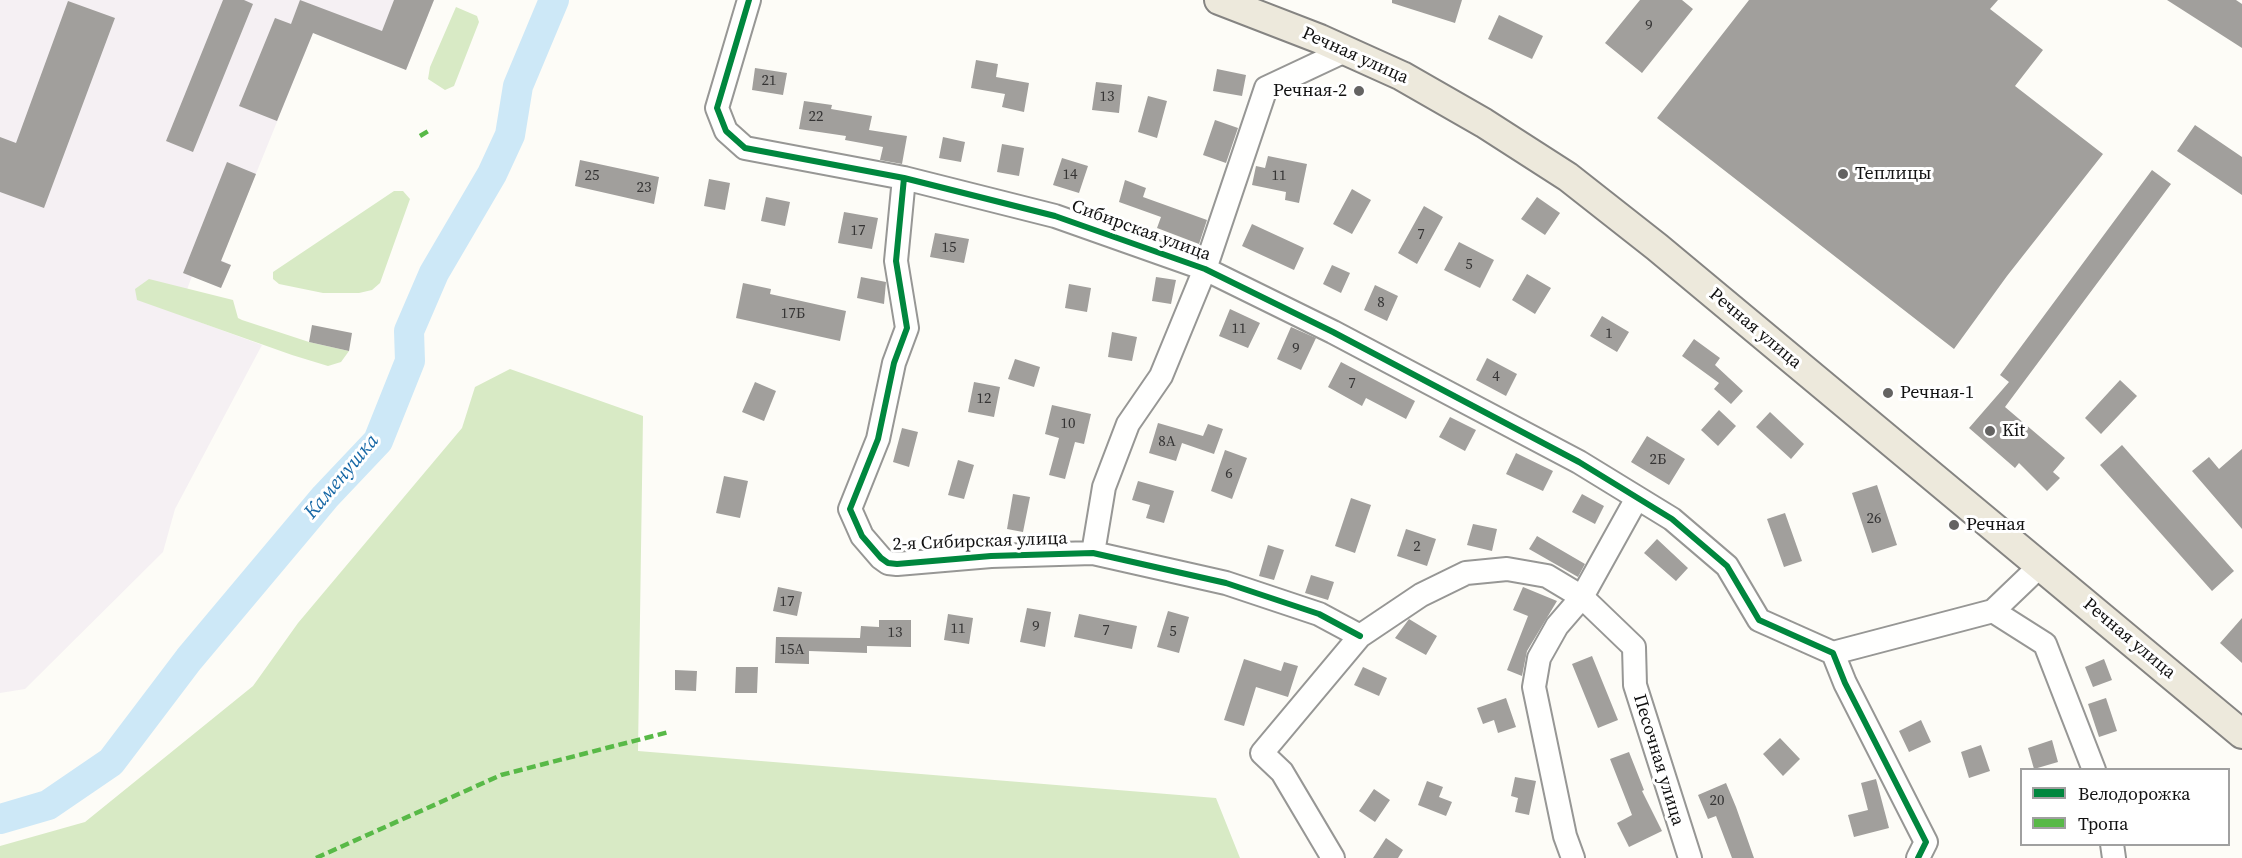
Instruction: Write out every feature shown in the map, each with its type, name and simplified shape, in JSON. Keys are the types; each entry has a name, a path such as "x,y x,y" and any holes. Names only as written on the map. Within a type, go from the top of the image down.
{"main road":[{"name":"Речная улица","path":"1219,0 1347,50 1402,76 1454,105 1591,194 2242,734"}],"street":[{"name":"Сибирская улица","path":"749,0 717,108 726,131 745,148 904,178 1055,216 1205,269 1334,332 1528,435 1672,519 1727,566 1759,620 1833,653"},
{"path":"1093,553 1104,487 1128,424 1161,376 1205,269 1266,88 1347,50"},
{"name":"2-я Сибирская улица","path":"904,178 896,261 907,328 894,363 878,439 851,504 852,513 862,536 881,558 888,563 897,564 991,556 1093,553 1226,583 1319,614 1360,636"},
{"path":"1573,858 1565,836 1534,687 1539,658 1557,626 1582,597 1637,498"},
{"path":"1918,858 1926,842 1845,683 1833,653 1993,611 2041,565"},
{"name":"Песочная улица","path":"1333,858 1282,772 1262,753 1360,636 1421,594 1466,573 1507,569 1546,576 1582,597 1634,647 1635,685 1690,858"},
{"path":"1993,611 2044,644 2093,768"}],"shaded area":[{"path":"0,0 434,0 406,70 313,33 221,260 231,265 221,288 192,276 178,314 262,345 175,509 163,552 25,689 0,693"}],"green space":[{"path":"456,7 477,16 479,22 454,86 445,90 428,79 430,67"},
{"path":"394,191 403,191 410,199 380,283 372,290 359,293 323,293 279,284 273,279 273,272"},
{"path":"149,279 233,300 238,318 242,320 309,342 349,351 341,362 328,366 137,300 135,289"},
{"path":"510,369 643,416 638,751 1216,798 1240,858 0,858 0,846 85,822 253,686 298,623 462,428 475,387"}],"building":[{"path":"223,0 244,0 253,4 193,152 166,141"},
{"path":"300,0 382,31 394,0 434,0 406,70 313,33 277,121 239,106 275,18 291,24"},
{"path":"1392,0 1462,0 1455,23 1392,3"},
{"path":"1640,0 1682,0 1693,9 1642,73 1605,43"},
{"name":"Теплицы","path":"1749,0 1998,0 1990,9 2043,50 2015,86 2103,154 2007,276 1954,349 1657,118"},
{"path":"2167,0 2236,0 2242,4 2242,48"},
{"path":"68,1 115,18 44,208 0,192 0,137 16,143"},
{"path":"1499,15 1543,36 1532,59 1488,39"},
{"path":"976,60 998,64 996,77 1029,83 1024,112 1002,107 1005,94 971,88"},
{"path":"755,68 787,73 783,95 752,90"},
{"path":"1217,69 1246,75 1242,96 1213,91"},
{"path":"1096,82 1122,85 1119,113 1092,110"},
{"path":"1148,96 1167,101 1157,138 1138,132"},
{"path":"804,101 832,105 831,109 872,116 869,130 907,136 902,164 880,160 883,147 845,140 846,136 799,129"},
{"path":"1215,120 1238,128 1226,163 1203,155"},
{"path":"2195,125 2242,157 2242,195 2177,151"},
{"path":"943,137 965,142 961,162 939,158"},
{"path":"1002,144 1024,148 1019,176 997,172"},
{"path":"1268,156 1307,164 1299,203 1285,200 1286,192 1252,185 1256,166 1265,168"},
{"path":"1062,158 1088,166 1079,193 1053,185"},
{"path":"580,160 659,177 654,204 575,186"},
{"path":"227,162 256,174 221,261 231,265 221,288 183,273"},
{"path":"2152,170 2171,184 2005,407 2065,458 2053,472 2060,478 2047,491 2019,463 2015,468 1969,428 2009,382 2000,375"},
{"path":"709,179 730,183 725,210 704,206"},
{"path":"1125,180 1146,188 1143,197 1207,220 1199,244 1157,228 1161,217 1119,202"},
{"path":"1352,189 1371,200 1352,234 1333,224"},
{"path":"766,197 790,202 785,226 761,221"},
{"path":"1537,197 1560,213 1545,235 1521,219"},
{"path":"1424,206 1443,217 1417,264 1398,253"},
{"path":"844,212 878,218 872,249 838,243"},
{"path":"1252,224 1304,248 1294,270 1242,246"},
{"path":"935,233 969,239 964,263 930,257"},
{"path":"1459,242 1494,260 1480,288 1444,270"},
{"path":"1332,265 1350,273 1341,293 1323,284"},
{"path":"1527,274 1551,288 1535,314 1512,300"},
{"path":"861,277 886,282 884,304 857,298"},
{"path":"1156,277 1176,280 1171,304 1152,301"},
{"path":"743,283 771,289 770,294 846,311 840,341 736,318"},
{"path":"1069,284 1091,288 1087,312 1065,308"},
{"path":"1375,285 1398,296 1387,321 1364,310"},
{"path":"1230,309 1260,323 1248,348 1219,336"},
{"path":"1602,316 1629,332 1617,352 1590,336"},
{"path":"312,325 352,333 349,351 309,342"},
{"path":"1291,327 1316,338 1301,370 1277,359"},
{"path":"1112,332 1137,337 1132,361 1108,357"},
{"path":"1694,339 1720,358 1715,365 1743,391 1731,404 1714,389 1719,383 1682,356"},
{"path":"1487,358 1517,374 1506,396 1476,380"},
{"path":"1015,359 1040,367 1034,387 1008,379"},
{"path":"1341,362 1415,401 1406,419 1366,398 1362,406 1328,387"},
{"path":"2120,380 2137,396 2101,434 2085,418"},
{"path":"755,382 776,391 764,421 742,412"},
{"path":"974,382 1000,387 994,417 968,412"},
{"path":"1052,405 1091,414 1084,444 1075,442 1065,479 1049,475 1059,438 1045,434"},
{"path":"1719,410 1736,426 1718,446 1701,430"},
{"path":"1770,412 1804,444 1791,459 1756,427"},
{"path":"1450,417 1476,430 1465,451 1439,437"},
{"path":"1158,423 1203,436 1208,424 1223,429 1214,454 1182,443 1176,461 1149,453"},
{"path":"902,428 918,432 909,467 893,462"},
{"path":"1647,436 1685,459 1669,485 1631,462"},
{"path":"2122,445 2234,571 2212,591 2100,465"},
{"path":"2242,449 2242,529 2192,471 2209,457 2219,469"},
{"path":"1225,450 1247,458 1232,499 1211,491"},
{"path":"1516,453 1553,471 1543,491 1506,474"},
{"path":"958,460 974,465 964,499 948,495"},
{"path":"724,476 748,481 740,518 716,513"},
{"path":"1138,481 1174,491 1164,523 1146,518 1150,505 1132,500"},
{"path":"1877,485 1897,545 1872,553 1852,493"},
{"path":"1013,494 1030,497 1023,532 1007,529"},
{"path":"1582,494 1604,506 1595,524 1572,512"},
{"path":"1351,498 1371,505 1355,553 1335,546"},
{"path":"1785,513 1802,561 1784,567 1767,519"},
{"path":"1473,524 1497,529 1492,551 1467,545"},
{"path":"1406,529 1436,539 1427,566 1397,556"},
{"path":"1537,536 1585,564 1578,577 1529,549"},
{"path":"1657,539 1688,568 1676,581 1644,553"},
{"path":"1268,545 1284,550 1274,580 1259,576"},
{"path":"1311,575 1334,582 1328,600 1305,593"},
{"path":"778,587 802,592 797,616 773,611"},
{"path":"1523,587 1557,601 1527,651 1522,676 1507,670 1528,616 1513,610"},
{"path":"1027,608 1051,612 1045,647 1020,642"},
{"path":"1168,611 1189,617 1179,653 1157,647"},
{"path":"948,614 973,618 969,644 944,640"},
{"path":"1079,614 1137,626 1132,649 1074,637"},
{"path":"2242,618 2242,663 2220,643"},
{"path":"1409,619 1437,636 1426,655 1395,638"},
{"path":"879,620 911,620 911,647 867,646 867,653 809,651 809,664 775,663 776,637 860,638 861,626 879,627"},
{"path":"1592,656 1618,720 1598,728 1572,664"},
{"path":"1244,659 1281,671 1284,662 1298,666 1288,697 1256,687 1244,726 1224,720"},
{"path":"2104,659 2112,680 2093,687 2085,667"},
{"path":"736,667 758,667 757,693 735,693"},
{"path":"1363,667 1387,678 1379,696 1354,685"},
{"path":"675,670 697,671 696,691 675,690"},
{"path":"1506,698 1516,727 1498,733 1494,720 1483,724 1477,708"},
{"path":"2106,698 2117,731 2099,737 2088,704"},
{"path":"1921,720 1931,742 1909,752 1899,731"},
{"path":"1780,738 1800,759 1783,776 1763,754"},
{"path":"2052,740 2058,762 2034,768 2028,748"},
{"path":"1981,745 1990,771 1969,778 1961,752"},
{"path":"1629,752 1644,790 1642,791 1662,831 1629,847 1617,823 1632,815 1610,759"},
{"path":"1515,777 1536,781 1529,815 1515,812 1518,798 1511,796"},
{"path":"1876,779 1889,828 1854,837 1848,815 1868,810 1861,783"},
{"path":"1427,781 1443,787 1439,797 1452,802 1446,816 1418,805"},
{"path":"1726,783 1754,858 1732,858 1716,816 1708,819 1698,795"},
{"path":"1374,789 1390,800 1375,822 1359,811"},
{"path":"1386,838 1403,850 1398,858 1373,858"}],"waterway":[{"name":"Каменушка","path":"0,819 48,805 111,762 189,659 325,497 378,441 410,361 409,331 434,273 492,174 510,135 518,86 554,0"}],"marked path":[{"path":"420,136 430,130"},
{"path":"316,858 501,775 669,732"}],"cycle path":[{"path":"749,0 717,108 726,131 745,148 904,178 1055,216 1205,269 1333,332 1579,462 1672,519 1727,566 1759,620 1833,653 1845,683 1926,842 1918,858"},
{"path":"904,178 896,261 907,328 894,363 878,439 850,509 862,536 881,558 888,563 897,564 991,556 1093,553 1226,583 1319,614 1360,636"}],"place":[{"name":"Речная-2","path":"1359,91"},
{"name":"Теплицы","path":"1843,174"},
{"name":"Речная-1","path":"1888,393"},
{"name":"Kit","path":"1990,431"},
{"name":"Речная","path":"1954,525"}]}
